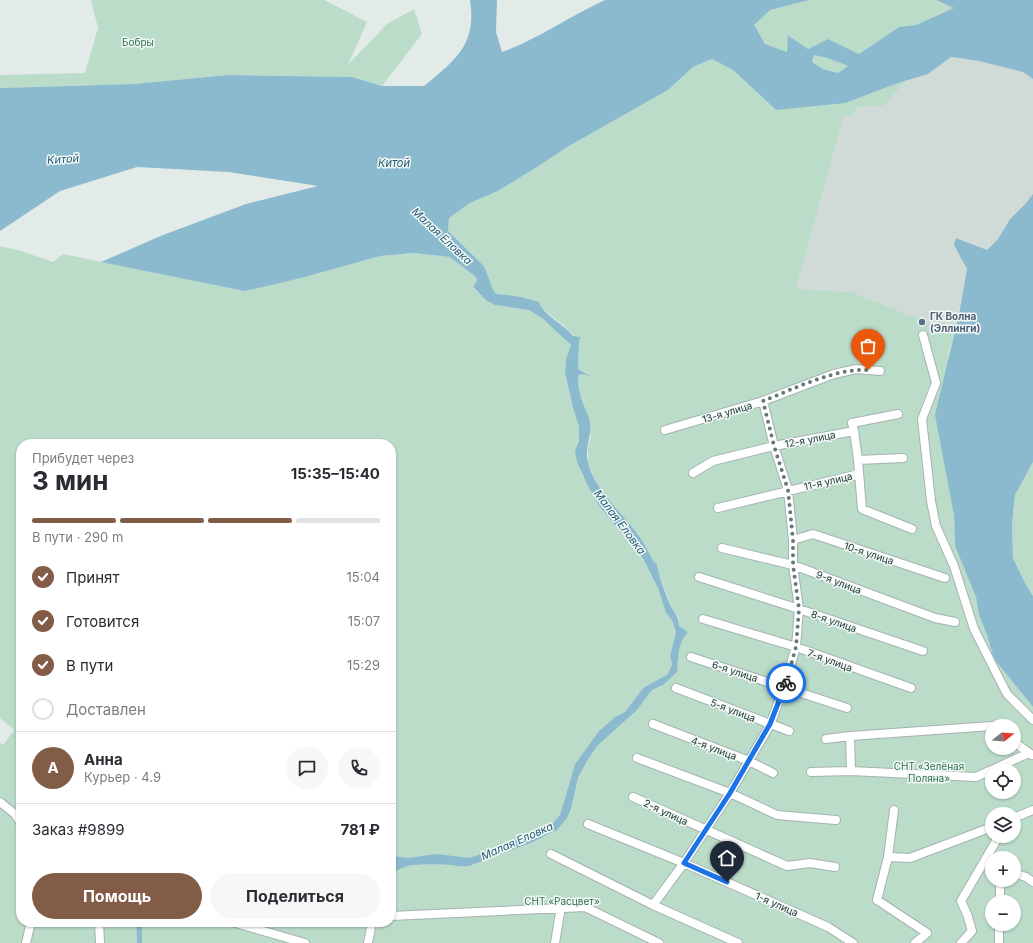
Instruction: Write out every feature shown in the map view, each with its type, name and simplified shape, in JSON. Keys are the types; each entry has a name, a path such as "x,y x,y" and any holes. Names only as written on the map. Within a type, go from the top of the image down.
{"street":[{"path":"923,335 936,383 922,420 931,501 936,526 954,566 974,629 1007,694 1033,720"},
{"name":"13-я улица","path":"665,430 763,401 834,374 856,369 880,371"},
{"path":"653,905 684,863 730,793 770,724 784,687 796,647 799,609 793,565 793,540 788,490 774,446 763,401"},
{"path":"858,460 852,423 898,414"},
{"name":"12-я улица","path":"693,473 713,461 774,446 854,431"},
{"name":"11-я улица","path":"718,508 859,474 858,460 903,458"},
{"path":"859,474 862,509 912,529"},
{"name":"10-я улица","path":"793,540 813,534 945,578"},
{"name":"9-я улица","path":"722,548 793,565 935,618 955,622"},
{"name":"8-я улица","path":"699,577 924,650"},
{"name":"7-я улица","path":"703,619 796,647 911,688"},
{"name":"6-я улица","path":"691,657 847,708"},
{"name":"5-я улица","path":"676,688 789,731"},
{"name":"4-я улица","path":"653,724 749,761 774,773"},
{"path":"826,739 985,726"},
{"path":"850,736 852,771"},
{"path":"1021,747 1031,754"},
{"path":"811,772 852,771 976,777 1031,754"},
{"path":"637,758 730,793 777,815 836,820"},
{"name":"2-я улица","path":"633,797 787,866 810,863 835,867"},
{"path":"0,802 16,816"},
{"path":"894,810 888,857 877,900 926,933 915,943"},
{"path":"1021,815 1033,810"},
{"name":"1-я улица","path":"588,824 684,863 828,927 853,943"},
{"path":"888,857 910,858 985,829"},
{"path":"961,943 972,931 961,901 995,843"},
{"path":"551,854 653,905 738,943"},
{"path":"1021,875 1033,882"},
{"path":"556,943 561,907"},
{"path":"396,916 585,907 659,943"},
{"path":"26,943 30,927"},
{"path":"99,927 100,943"},
{"path":"249,927 305,943"},
{"path":"368,943 371,927"},
{"path":"999,931 999,943"}],"shaded area":[{"path":"951,57 979,61 1023,72 1033,79 1033,194 1010,219 998,239 987,251 957,238 954,245 968,269 954,333 852,292 796,289 844,115 855,107 884,106 907,80 928,74"}],"green space":[{"name":"Бобры","path":"91,0 324,0 367,22 348,65 387,24 414,9 422,34 382,86 352,77 228,75 134,84 0,88 0,75 85,73 98,28"},
{"path":"810,0 936,0 955,8 916,25 899,27 859,54 828,39 808,49 789,35 787,52 765,44 753,25 770,10"},
{"path":"814,55 848,66 838,73 823,69 812,62"},
{"path":"712,59 733,70 776,110 907,80 884,106 856,107 853,115 844,115 796,289 852,292 954,333 948,357 955,546 976,597 979,615 994,659 1033,707 1033,943 142,943 142,927 396,927 396,871 412,865 424,864 469,866 548,835 571,809 578,778 597,746 637,710 652,690 677,668 682,640 688,632 679,626 679,618 673,610 657,570 641,540 607,497 596,481 588,464 588,447 591,436 579,392 578,375 589,375 578,369 579,341 564,326 540,307 494,292 484,266 448,231 449,218 470,203 498,191 569,146 668,90 693,67"},
{"path":"0,246 21,251 53,262 63,254 162,274 305,277 380,256 413,253 450,257 476,277 477,281 473,288 487,301 495,305 529,310 542,318 571,345 566,359 565,372 579,427 579,441 575,450 582,474 600,507 643,560 658,588 666,613 672,620 676,632 670,656 672,664 668,674 643,688 625,712 615,717 599,731 575,764 560,815 552,824 470,858 408,858 396,856 396,439 16,439 16,927 136,927 137,943 0,943 0,743 3,745 14,730 0,718"},
{"path":"1033,462 1033,596 1013,558 1012,524 1015,495"}],"water":[{"name":"Китой","path":"470,0 497,0 496,32 502,52 528,41 605,0 810,0 770,10 754,25 765,44 787,52 788,35 808,49 828,39 859,54 899,27 916,25 954,8 936,0 1033,0 1033,79 1023,72 979,61 951,57 928,74 898,83 845,103 776,110 733,70 712,59 693,67 668,90 569,146 498,191 470,203 449,218 448,231 484,266 494,292 539,302 544,311 573,336 581,337 579,341 578,369 590,376 581,374 578,376 579,392 590,423 587,457 591,471 601,490 636,532 653,561 657,564 663,586 678,619 679,626 688,632 682,640 677,668 678,671 663,685 652,690 637,710 597,746 578,778 571,809 567,818 557,830 533,842 469,866 424,864 412,865 396,871 396,856 408,858 436,854 470,858 552,824 560,815 575,764 599,731 615,717 625,712 643,688 668,674 672,664 670,656 676,632 672,620 666,613 658,588 643,559 600,507 577,462 575,450 579,441 579,427 565,372 566,359 571,345 542,318 529,310 495,305 487,301 473,287 477,281 476,277 450,257 413,253 380,256 305,277 245,291 101,262 163,235 246,204 318,186 229,172 137,167 60,191 0,231 0,88 134,84 228,75 352,77 382,86 424,86 454,59 467,40 470,29","holes":["814,55 848,66 838,73 823,69 812,62"]},
{"path":"1033,194 1033,462 1015,495 1012,524 1013,558 1033,596 1033,707 994,659 979,615 976,597 955,546 954,515 935,415 959,314 967,269 954,245 956,238 987,250 998,239 1010,219"},
{"path":"136,927 142,927 142,943 137,943"}],"way so far":[{"path":"786,683 796,647 799,609 793,565 793,540 788,490 774,446 763,401 834,374 856,369 868,370"}],"place":[{"name":"ГК Волна (Эллинги)","path":"922,322"}],"route":[{"path":"727,882 684,863 730,793 770,724 786,683"}],"water label":[{"name":"Малая Еловка","path":"442,236"},
{"name":"Малая Еловка","path":"620,522"},
{"name":"Малая Еловка","path":"517,841"}],"park label":[{"name":"СНТ «Зелёная Поляна»","path":"929,772"},
{"name":"СНТ «Расцвет»","path":"562,901"}]}
